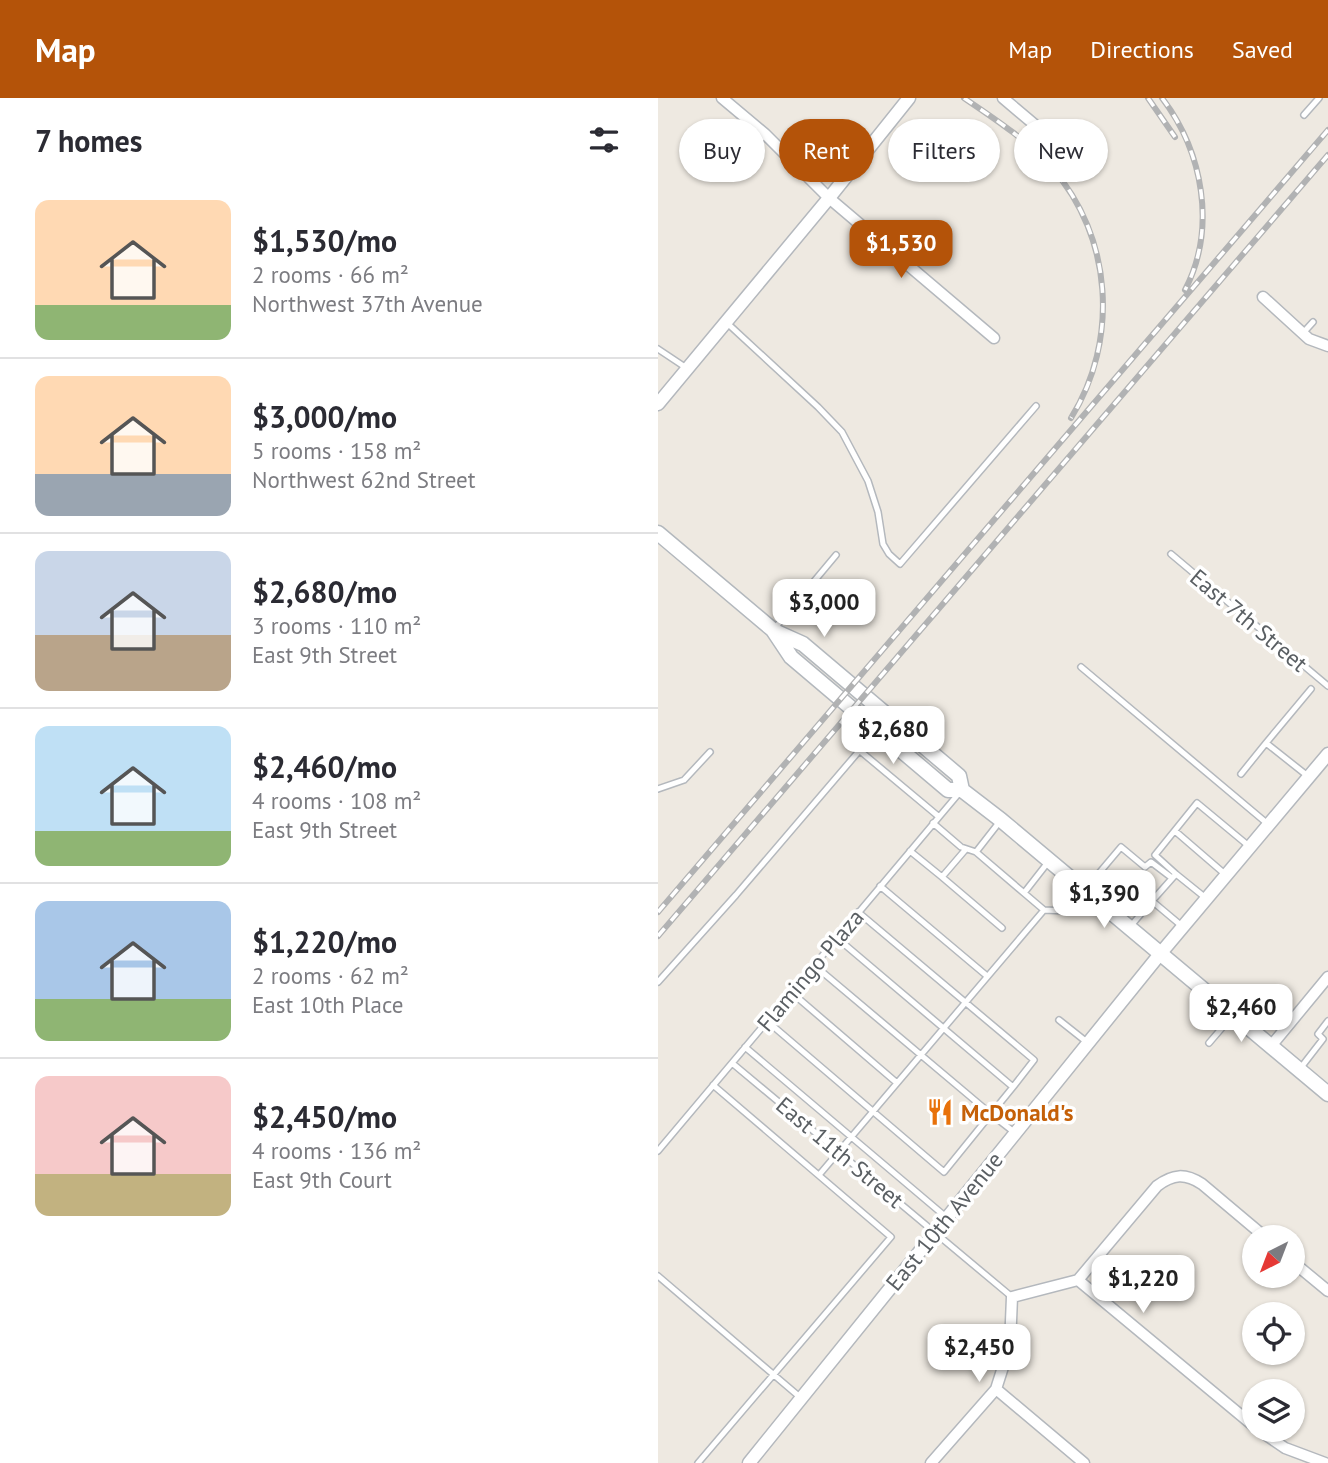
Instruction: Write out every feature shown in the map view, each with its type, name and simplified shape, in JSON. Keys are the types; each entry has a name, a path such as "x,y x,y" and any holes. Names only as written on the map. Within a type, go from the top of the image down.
{"main road":[{"path":"658,533 773,630 803,644 959,776 962,790"},
{"path":"773,630 791,657 948,790 962,790 1001,820 1328,1094"}],"street":[{"path":"722,98 747,119"},
{"path":"658,404 909,98"},
{"path":"1003,98 1028,119"},
{"path":"765,134 829,198 994,338"},
{"path":"1264,297 1303,334 1328,346"},
{"name":"East 10th Avenue","path":"749,1463 1160,954 1328,754"},
{"path":"1271,1046 1326,985"},
{"path":"931,1463 996,1388 1010,1345 1012,1297 1078,1280 1157,1186 1167,1178 1181,1175 1191,1177 1251,1225"},
{"path":"1306,1273 1328,1292"},
{"path":"1078,1280 1242,1416"},
{"path":"996,1388 1084,1463"},
{"path":"1276,1442 1325,1463"}],"lane":[{"path":"1304,115 1320,98"},
{"path":"726,322 842,432 868,481 878,512 883,544 900,564 1036,406"},
{"path":"1303,334 1312,322"},
{"path":"658,349 688,369"},
{"name":"East 7th Street","path":"1171,554 1328,686"},
{"path":"773,630 836,555"},
{"path":"1081,667 1269,825"},
{"path":"1241,774 1311,689"},
{"path":"658,982 877,730"},
{"path":"1266,743 1309,777"},
{"path":"859,750 938,816"},
{"path":"658,789 684,780 709,752"},
{"name":"Flamingo Plaza","path":"658,1151 962,790"},
{"path":"1174,876 1155,855 1197,803 1250,847"},
{"path":"976,852 1001,820"},
{"path":"933,823 966,849 976,852 1044,910 1067,911 1121,847 1145,867 1151,862 1207,899"},
{"path":"1175,831 1226,875"},
{"path":"942,877 966,849"},
{"path":"910,851 1002,928"},
{"path":"1024,893 1049,861"},
{"path":"1129,928 1174,876"},
{"path":"880,886 987,976"},
{"path":"1152,901 1183,927"},
{"path":"818,1175 1044,910"},
{"path":"767,1021 944,1172 1034,1060 858,912"},
{"path":"837,938 1013,1087"},
{"path":"814,965 919,1056 1015,1133"},
{"path":"791,992 897,1083"},
{"path":"1209,1043 1233,1014"},
{"path":"1059,1020 1088,1043"},
{"path":"1299,1070 1323,1039 1318,1034 1328,1021"},
{"path":"746,1047 947,1217"},
{"name":"East 11th Street","path":"732,1063 1012,1297"},
{"path":"698,1463 891,1237 713,1086"},
{"path":"658,1276 801,1398"}],"railway":[{"path":"964,98 1010,130 1052,168 1072,195 1087,225 1097,257 1102,290 1102,323 1097,356 1086,388 1071,418"},
{"path":"1148,98 1175,137"},
{"path":"1162,98 1187,142 1201,191 1201,241 1185,290"},
{"path":"658,912 1328,130"},
{"path":"658,936 1328,155"}],"place":[{"name":"McDonald's","path":"940,1112"}]}
